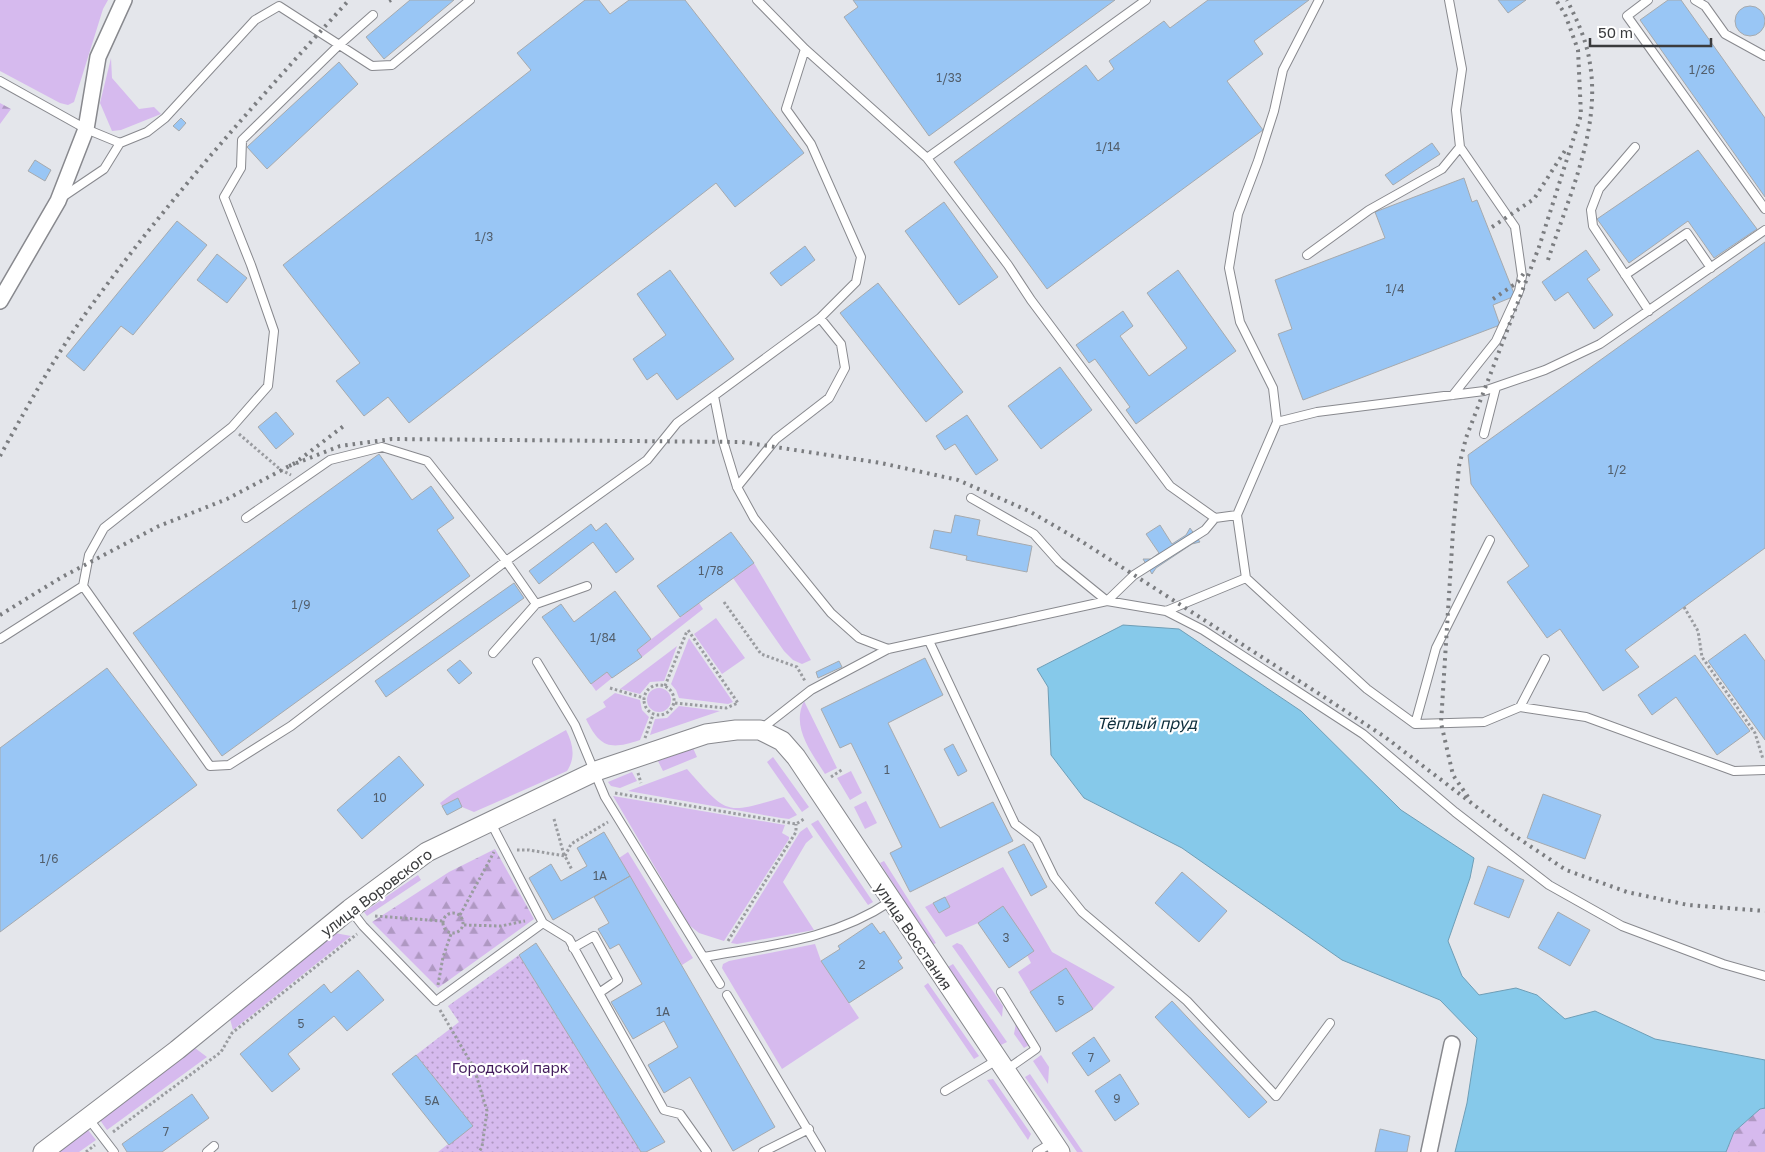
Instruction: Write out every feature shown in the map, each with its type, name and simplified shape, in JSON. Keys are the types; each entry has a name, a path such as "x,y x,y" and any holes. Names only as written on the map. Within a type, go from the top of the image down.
{"street":[{"path":"0,301 58,201 86,128 98,57 124,0"},
{"name":"улица Воровского","path":"42,1152 177,1050 350,909 427,852 596,771 706,734 736,730 760,730"},
{"name":"улица Восстания","path":"760,730 782,741 796,758 1056,1147"},
{"path":"1429,1152 1452,1044"}],"lane":[{"path":"58,201 104,169 120,143 147,132 165,118 255,20 279,6 372,66 392,65 470,0"},
{"path":"756,0 804,49 926,158 1008,265 1031,300 1170,486 1215,518"},
{"path":"926,158 1146,0"},
{"path":"1319,0 1284,70 1266,136 1238,214 1229,268 1240,322 1273,388 1277,422 1237,515 1246,578 1366,689 1415,724 1484,722 1520,707 1586,717 1734,771 1765,768"},
{"path":"1449,0 1462,69 1456,110 1460,147 1515,227 1522,276 1519,291 1496,342 1452,395"},
{"path":"1648,0 1627,16 1765,209"},
{"path":"1695,0 1705,6 1725,34 1765,56"},
{"path":"373,16 339,45 242,140 240,168 224,198 251,265 274,331 268,386 232,427 104,528 89,555 84,586 210,766 229,765 291,726 506,561 648,460 677,422 820,318 856,282 861,256 811,144 786,109 804,49"},
{"path":"0,80 86,128 120,143"},
{"path":"1307,255 1369,210 1442,168 1460,147"},
{"path":"1635,147 1599,189 1591,210 1593,226 1649,311"},
{"path":"1277,422 1317,412 1484,391 1545,370 1600,344 1765,230"},
{"path":"1625,275 1687,233 1711,268"},
{"path":"737,487 776,439 828,398 845,368 842,344 820,318"},
{"path":"1484,434 1496,387"},
{"path":"714,396 737,487 754,518 831,613 859,638 888,649"},
{"path":"246,518 330,460 382,447 427,461 506,561 536,604"},
{"path":"971,498 1034,534 1059,562 1106,601"},
{"path":"1106,601 1134,575 1204,530 1215,518 1237,515"},
{"path":"1415,724 1436,648 1490,540"},
{"path":"1166,611 1246,578"},
{"path":"0,639 84,586"},
{"path":"493,653 536,604 587,586"},
{"path":"760,730 811,690 888,649 1106,601 1166,611 1203,630 1363,734 1455,812 1549,885 1622,926 1723,964 1765,976"},
{"path":"929,641 1015,824 1036,840 1054,877 1082,912 1187,1001 1276,1096 1330,1023"},
{"path":"1520,707 1545,659"},
{"path":"537,662 575,725 596,771 605,797 720,984"},
{"path":"490,821 543,923 568,939 664,1110 680,1114 707,1152"},
{"path":"704,957 815,937 872,914 891,901"},
{"path":"350,909 363,926 438,1000 543,923"},
{"path":"573,948 594,936 618,980 599,993"},
{"path":"945,1091 1036,1049 1001,992"},
{"path":"727,995 809,1129 821,1152"},
{"path":"88,1118 114,1152"},
{"path":"763,1152 809,1129"},
{"path":"207,1152 214,1146"},
{"path":"1037,1152 1056,1147"}],"path":[{"path":"232,427 281,470 301,480"},
{"path":"724,602 761,654 797,666 811,690"},
{"path":"1684,607 1698,631 1702,657 1755,733 1765,768"},
{"path":"665,686 688,630 738,703 726,708 675,703"},
{"path":"654,686 665,686 674,694 675,703 665,715 653,715 645,706 644,698 647,690 654,686"},
{"path":"610,688 644,698"},
{"path":"645,738 653,715"},
{"path":"637,773 641,782"},
{"path":"614,793 796,824 804,818"},
{"path":"564,856 571,844 617,817"},
{"path":"554,819 564,856 572,870"},
{"path":"727,942 796,832 796,824"},
{"path":"460,915 496,849"},
{"path":"514,850 528,850 564,856"},
{"path":"442,921 449,913 460,915"},
{"path":"460,915 464,925"},
{"path":"376,916 442,921"},
{"path":"464,925 502,926 534,919 543,923"},
{"path":"442,921 446,932 452,934 457,933 464,925"},
{"path":"86,1152 221,1052 232,1033 354,937 363,926"},
{"path":"452,934 443,957 438,1000 474,1068 487,1111 482,1147 479,1152"}],"green space":[{"path":"0,0 108,0 103,9 74,102 68,105 60,103 0,71"},
{"path":"111,58 112,78 139,109 154,107 161,114 121,130 112,131 100,103"},
{"path":"0,103 11,109 0,124"},
{"path":"754,563 811,660 802,664 793,660 784,651 733,578"},
{"path":"699,603 703,609 642,657 637,650"},
{"path":"716,618 745,658 722,674 694,634"},
{"path":"689,638 733,702 728,704 679,698 671,684"},
{"path":"677,646 664,681 650,682 640,694 620,689"},
{"path":"607,672 612,678 596,691 591,684"},
{"path":"659,688 668,691 671,700 668,709 659,712 650,709 647,700 650,691"},
{"path":"615,693 640,700 642,710 649,717 640,740 621,745 607,744 601,741 591,729 586,719 606,707 603,702"},
{"path":"804,701 837,768 825,774 804,739 801,730 800,720"},
{"path":"679,706 720,711 650,735 655,719 667,718"},
{"path":"566,730 572,751 572,761 567,771 474,812 462,807 458,798 442,806 440,803 452,794"},
{"path":"693,748 697,757 663,771 658,761"},
{"path":"773,757 809,807 802,812 767,762"},
{"path":"687,769 711,796 729,807 749,806 784,797 797,815 789,819 781,818 628,791"},
{"path":"851,771 862,793 850,800 837,778"},
{"path":"632,772 637,781 620,788 611,786 608,782"},
{"path":"613,796 785,825 782,833 789,837 789,839 724,941 699,933 689,925"},
{"path":"866,801 877,823 865,829 854,807"},
{"path":"818,820 873,902 868,905 811,824"},
{"path":"807,827 813,837 806,843 783,882 814,930 737,944 731,943 800,832"},
{"path":"495,849 534,919 438,988 372,922 449,872"},
{"path":"628,852 693,958 682,965 619,858"},
{"path":"884,861 936,943 932,945 880,863"},
{"path":"1003,867 1052,952 1115,987 1093,1009 1066,968 1030,992 1018,972 1031,963 1003,906 978,923 946,937 925,907 933,903 939,913 950,907 945,897"},
{"path":"418,875 421,880 367,916 364,912"},
{"path":"335,933 351,936 233,1030 230,1019"},
{"path":"957,943 962,945 1003,1006 1002,1017 952,946"},
{"path":"815,944 821,961 859,1018 782,1069 722,968 723,964 729,961"},
{"name":"Городской парк","path":"519,955 641,1152 438,1152 472,1125 416,1055 459,1022 448,1006"},
{"path":"953,964 1007,1042 1001,1045 948,967"},
{"path":"928,983 979,1056 974,1059 924,986"},
{"path":"1016,1023 1029,1045 1024,1048 1014,1034"},
{"path":"195,1048 207,1057 107,1130 100,1120"},
{"path":"1041,1055 1049,1067 1048,1084 1033,1061"},
{"path":"1030,1074 1083,1152 1077,1152 1025,1077"},
{"path":"993,1079 1031,1134 1028,1140 987,1080"},
{"path":"1765,1108 1765,1152 1726,1152 1734,1132 1760,1109"},
{"path":"88,1130 96,1140 79,1152 59,1152"}],"water":[{"name":"Тёплый пруд","path":"1123,625 1179,629 1301,711 1401,810 1474,858 1470,878 1448,941 1462,976 1479,995 1516,988 1537,995 1565,1019 1595,1011 1655,1039 1765,1060 1765,1108 1760,1109 1734,1132 1726,1152 1455,1152 1467,1103 1477,1038 1440,1000 1342,960 1182,848 1084,798 1051,755 1048,687 1037,669"}],"building":[{"path":"410,0 454,0 384,59 366,37"},
{"path":"585,0 599,0 610,14 629,0 685,0 804,153 735,207 716,183 409,423 388,397 364,416 336,381 360,363 283,265 531,70 517,53"},
{"path":"853,0 1115,0 929,136 844,17 858,7"},
{"path":"1208,0 1309,0 1254,41 1263,54 1227,81 1263,130 1047,289 954,162 1086,65 1098,81 1114,69 1109,61 1164,21 1170,28"},
{"path":"1498,0 1526,0 1508,13"},
{"path":"1668,0 1681,0 1765,118 1765,197 1640,20"},
{"path":"1750,6 1761,10 1765,21 1761,32 1750,36 1739,32 1735,21 1739,10"},
{"path":"339,62 358,84 267,169 247,147"},
{"path":"181,118 186,123 179,131 173,126"},
{"path":"1432,143 1440,154 1393,185 1385,175"},
{"path":"1698,150 1757,229 1714,258 1688,221 1629,263 1597,219"},
{"path":"35,160 51,170 45,181 28,171"},
{"path":"1464,178 1472,202 1477,200 1515,296 1493,305 1500,325 1303,400 1278,334 1292,329 1275,280 1385,238 1375,212"},
{"path":"944,202 998,277 959,305 905,231"},
{"path":"177,221 207,245 133,335 121,326 84,371 66,356"},
{"path":"1765,242 1765,548 1625,650 1639,667 1603,691 1560,629 1547,638 1507,582 1529,566 1471,484 1468,455"},
{"path":"805,246 815,260 781,286 770,273"},
{"path":"1586,250 1600,270 1587,279 1613,315 1594,329 1568,292 1555,301 1542,282"},
{"path":"217,254 247,278 227,303 197,280"},
{"path":"670,270 734,359 677,400 657,373 647,380 633,359 666,335 637,294"},
{"path":"1178,270 1236,351 1136,424 1126,410 1130,407 1095,359 1089,363 1076,345 1123,311 1133,326 1120,336 1149,376 1187,348 1147,293"},
{"path":"878,283 963,392 926,422 840,313"},
{"path":"1060,367 1092,410 1041,449 1008,406"},
{"path":"276,412 294,434 276,449 258,427"},
{"path":"967,415 998,460 976,475 955,444 945,450 936,436"},
{"path":"379,454 412,500 431,486 454,518 437,530 470,576 222,756 133,633"},
{"path":"955,515 980,520 977,535 1032,546 1027,572 966,560 967,556 930,548 934,530 951,533"},
{"path":"606,523 634,559 616,573 593,542 539,584 529,571 591,524 596,531"},
{"path":"1160,525 1172,544 1186,535 1190,528 1200,542 1192,544 1156,568 1152,574 1143,559 1151,559 1159,553 1146,534"},
{"path":"731,532 754,563 680,617 657,586"},
{"path":"514,583 524,598 386,697 375,681"},
{"path":"615,591 651,639 637,650 642,657 612,678 607,672 591,684 542,617 561,604 574,622"},
{"path":"1745,634 1765,661 1765,740 1708,661"},
{"path":"1695,655 1750,731 1717,755 1676,697 1652,715 1638,695"},
{"path":"925,658 943,695 888,723 940,828 993,802 1013,841 910,892 890,853 902,847 851,743 840,748 821,709"},
{"path":"460,660 472,673 459,684 447,670"},
{"path":"839,661 842,667 818,678 816,672"},
{"path":"107,668 197,785 0,932 0,748"},
{"path":"953,744 967,771 958,776 944,749"},
{"path":"399,756 424,785 362,839 337,810"},
{"path":"1543,794 1601,815 1585,859 1527,838"},
{"path":"458,798 462,807 447,815 442,806"},
{"path":"604,832 630,876 553,920 529,878 551,864 561,881 587,866 577,848"},
{"path":"1024,844 1047,887 1031,896 1008,852"},
{"path":"1488,866 1524,880 1509,918 1474,904"},
{"path":"1182,872 1227,911 1199,942 1155,903"},
{"path":"630,876 775,1127 733,1151 690,1077 664,1093 648,1065 678,1047 664,1021 633,1039 611,1002 642,984 619,944 610,949 598,929 609,923 594,897"},
{"path":"945,897 950,907 939,913 933,903"},
{"path":"1003,906 1034,951 1009,968 978,923"},
{"path":"1558,912 1590,930 1570,966 1538,948"},
{"path":"872,923 880,934 884,931 902,958 898,961 903,968 849,1003 821,961 840,949 838,946"},
{"path":"536,943 665,1142 646,1152 641,1152 519,955"},
{"path":"1066,968 1093,1009 1056,1032 1030,992"},
{"path":"358,970 384,1000 347,1031 334,1016 288,1054 300,1069 272,1092 240,1054 324,984 331,993"},
{"path":"1172,1001 1267,1102 1249,1118 1155,1017"},
{"path":"1094,1037 1110,1061 1088,1076 1072,1053"},
{"path":"416,1055 473,1126 449,1145 392,1074"},
{"path":"1120,1074 1139,1104 1115,1121 1095,1091"},
{"path":"192,1094 209,1118 162,1152 127,1152 122,1144"},
{"path":"1380,1129 1410,1136 1407,1152 1375,1152"}],"railway":[{"path":"0,456 63,347 116,272 213,153 349,0"},
{"path":"1468,797 1453,775 1441,723 1459,466 1466,438 1539,247 1581,115 1578,50 1565,14 1556,0"},
{"path":"1548,260 1581,164 1591,114 1592,89 1589,55 1567,0"},
{"path":"1492,227 1534,199 1566,149"},
{"path":"1493,299 1518,282 1524,273"},
{"path":"0,615 62,577 159,526 227,499 295,463 345,425"},
{"path":"289,466 340,446 392,439 742,442 881,463 958,480 1029,511 1081,541 1385,737 1512,834 1566,870 1627,892 1688,905 1765,911"}]}
